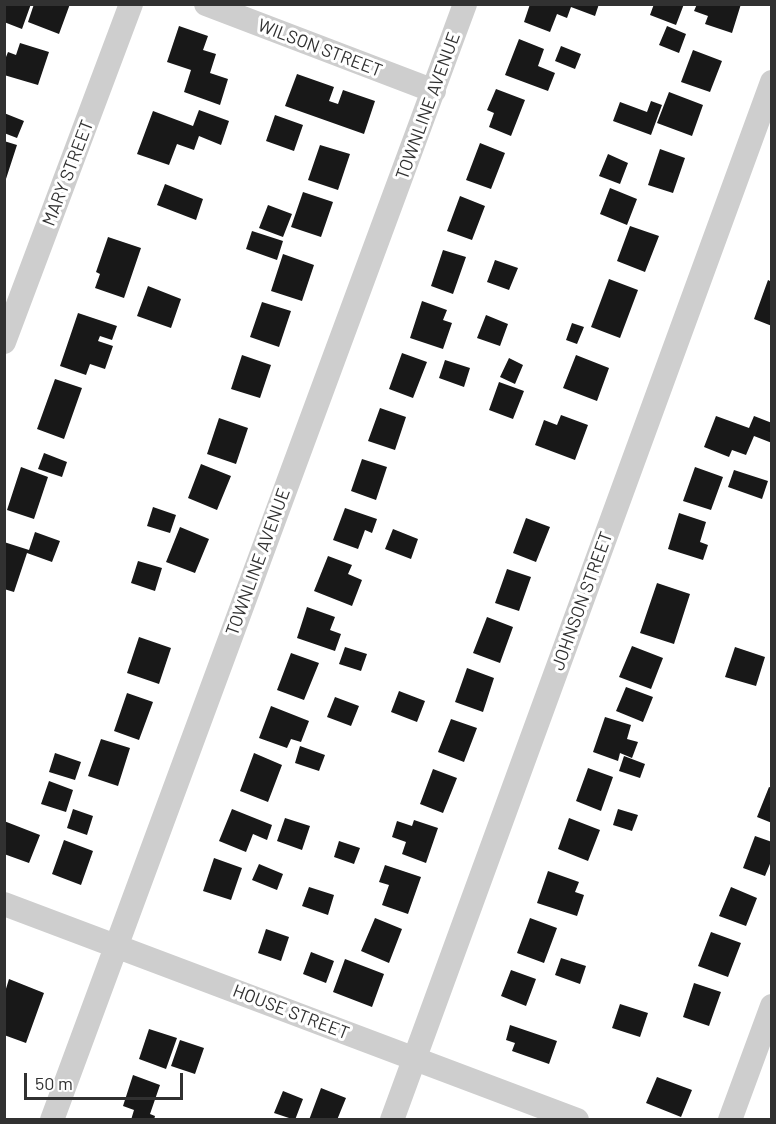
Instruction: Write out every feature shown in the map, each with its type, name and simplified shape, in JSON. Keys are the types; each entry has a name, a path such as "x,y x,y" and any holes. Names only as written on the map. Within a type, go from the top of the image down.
{"street":[{"name":"MARY STREET","path":"4,342 131,4"},
{"name":"WILSON STREET","path":"206,4 434,91"},
{"name":"TOWNLINE AVENUE","path":"52,1119 465,4"},
{"name":"JOHNSON STREET","path":"392,1119 771,82"},
{"name":"HOUSE STREET","path":"4,904 577,1119"},
{"path":"730,1119 771,1006"}],"building":[{"path":"4,4 31,4 22,29 4,22"},
{"path":"34,4 70,4 59,34 28,22"},
{"path":"530,4 599,4 595,16 571,7 567,18 557,14 550,32 524,22"},
{"path":"654,4 684,4 676,25 650,15"},
{"path":"697,4 741,4 732,33 705,24 708,16 694,11"},
{"path":"179,26 208,36 203,50 216,54 210,73 228,79 220,105 184,92 191,70 167,62"},
{"path":"667,26 686,34 679,53 659,45"},
{"path":"519,39 544,49 538,66 555,73 548,91 505,75"},
{"path":"20,43 49,52 38,85 4,75 4,62 8,52 16,55"},
{"path":"561,46 581,54 575,69 555,61"},
{"path":"693,50 722,61 710,92 681,82"},
{"path":"297,74 334,87 329,101 338,104 343,90 375,101 364,134 285,106"},
{"path":"496,89 525,100 511,136 489,127 494,113 487,110"},
{"path":"669,92 703,105 692,136 657,123"},
{"path":"651,101 662,105 651,135 613,121 620,102 647,112"},
{"path":"199,110 229,121 221,145 199,136 194,150 177,144 169,165 137,154 153,111 193,126"},
{"path":"4,113 24,121 17,138 4,133"},
{"path":"275,115 303,125 294,151 266,141"},
{"path":"4,141 17,145 5,182 4,182"},
{"path":"480,143 505,153 491,189 466,180"},
{"path":"320,145 350,154 338,190 308,180"},
{"path":"660,149 685,158 673,193 648,185"},
{"path":"608,154 628,163 620,184 599,176"},
{"path":"165,184 203,199 196,220 157,205"},
{"path":"610,188 637,199 627,225 600,214"},
{"path":"303,192 333,202 321,237 291,227"},
{"path":"460,196 485,206 472,240 447,231"},
{"path":"268,205 292,214 283,237 259,228"},
{"path":"630,226 659,236 645,272 617,261"},
{"path":"252,231 283,241 277,260 246,249"},
{"path":"108,237 141,248 124,298 95,288 100,274 96,272"},
{"path":"443,250 466,257 453,294 431,286"},
{"path":"283,254 314,265 302,301 271,291"},
{"path":"495,260 518,268 509,290 487,282"},
{"path":"609,279 638,290 620,338 591,327"},
{"path":"768,280 772,282 772,326 754,319"},
{"path":"148,286 181,299 171,328 137,316"},
{"path":"422,301 447,310 443,320 452,323 443,349 410,338"},
{"path":"262,302 291,311 279,347 250,337"},
{"path":"78,313 117,326 112,340 100,336 98,341 113,346 105,369 90,364 86,375 60,366"},
{"path":"486,315 508,324 500,346 477,338"},
{"path":"572,323 584,327 577,344 566,340"},
{"path":"402,353 427,362 413,398 389,389"},
{"path":"242,355 271,365 260,398 231,389"},
{"path":"576,355 609,368 597,401 563,388"},
{"path":"509,358 523,365 515,384 500,377"},
{"path":"445,360 470,368 464,387 439,378"},
{"path":"55,379 82,388 64,439 37,429"},
{"path":"499,382 524,391 513,419 489,410"},
{"path":"380,408 406,417 395,450 368,441"},
{"path":"561,415 588,425 575,460 535,445 544,420 557,425"},
{"path":"716,416 749,428 754,416 772,423 772,443 754,436 746,455 732,450 729,457 704,447"},
{"path":"219,418 248,428 236,464 207,454"},
{"path":"44,453 67,462 62,477 38,469"},
{"path":"362,459 387,467 376,500 351,491"},
{"path":"201,464 231,476 217,510 188,498"},
{"path":"21,467 48,477 34,519 7,510"},
{"path":"695,467 723,477 711,510 683,501"},
{"path":"734,470 768,481 762,499 728,487"},
{"path":"153,507 176,515 170,533 147,526"},
{"path":"345,508 377,519 372,533 365,530 358,549 333,540"},
{"path":"679,513 706,522 700,542 708,545 703,560 668,549"},
{"path":"526,518 550,527 536,562 513,553"},
{"path":"180,527 209,539 195,573 166,562"},
{"path":"393,529 418,539 411,559 385,549"},
{"path":"35,532 60,541 52,562 27,553 14,592 4,589 4,542 29,550"},
{"path":"328,556 352,565 348,574 362,580 352,606 314,591"},
{"path":"138,561 162,568 155,591 131,583"},
{"path":"507,569 531,577 519,611 495,603"},
{"path":"657,583 690,594 674,644 640,633"},
{"path":"307,607 335,617 330,630 341,634 335,651 297,638"},
{"path":"487,617 513,627 500,663 473,653"},
{"path":"139,637 171,648 159,684 127,673"},
{"path":"632,646 663,658 651,689 619,677"},
{"path":"345,647 367,654 361,671 339,664"},
{"path":"735,647 765,657 756,686 725,677"},
{"path":"291,653 319,663 304,700 277,690"},
{"path":"467,668 494,678 483,712 455,702"},
{"path":"626,687 653,697 643,722 616,711"},
{"path":"399,691 425,701 417,722 391,712"},
{"path":"127,693 153,702 139,740 114,731"},
{"path":"335,697 359,706 351,726 327,717"},
{"path":"271,706 309,721 301,742 291,739 287,748 259,738"},
{"path":"605,717 631,725 627,739 638,742 632,758 620,753 618,761 593,752"},
{"path":"451,719 477,728 464,762 438,752"},
{"path":"101,739 130,748 118,786 88,776"},
{"path":"300,746 325,755 319,771 295,763"},
{"path":"55,753 81,762 75,780 49,772"},
{"path":"254,753 282,765 268,802 240,791"},
{"path":"624,756 645,764 640,778 619,771"},
{"path":"588,768 613,777 601,811 576,801"},
{"path":"433,769 457,778 443,813 420,804"},
{"path":"49,781 73,790 66,812 41,804"},
{"path":"769,787 772,788 772,823 757,817"},
{"path":"73,809 93,816 87,835 67,828"},
{"path":"232,809 272,825 267,840 253,834 246,852 219,841"},
{"path":"618,809 638,815 632,831 613,825"},
{"path":"285,818 310,826 302,850 277,841"},
{"path":"569,818 600,830 588,861 558,849"},
{"path":"414,820 438,828 426,863 402,854 406,842 392,837 397,821 412,826"},
{"path":"4,821 40,835 29,863 4,854"},
{"path":"755,836 772,842 772,859 765,876 743,868"},
{"path":"64,840 93,851 81,885 52,874"},
{"path":"339,841 360,848 354,864 334,857"},
{"path":"214,858 242,868 231,900 203,891"},
{"path":"259,864 283,874 277,890 252,880"},
{"path":"385,865 421,877 408,914 382,905 389,885 379,882"},
{"path":"548,871 579,882 575,892 584,895 577,916 537,903"},
{"path":"309,887 334,895 328,915 302,906"},
{"path":"731,887 757,898 746,926 719,916"},
{"path":"375,918 402,929 389,963 361,951"},
{"path":"530,918 557,928 544,963 517,953"},
{"path":"266,929 289,937 281,961 258,953"},
{"path":"711,932 741,943 728,977 698,966"},
{"path":"311,952 334,961 326,983 303,974"},
{"path":"561,958 586,966 580,984 555,975"},
{"path":"345,959 384,974 372,1007 333,992"},
{"path":"511,970 536,979 526,1006 501,996"},
{"path":"9,979 44,993 26,1043 4,1035 5,992"},
{"path":"694,983 721,992 709,1026 683,1017"},
{"path":"620,1004 648,1013 640,1037 612,1028"},
{"path":"510,1025 557,1041 549,1064 512,1051 515,1043 506,1040"},
{"path":"149,1029 177,1038 166,1069 139,1059"},
{"path":"180,1040 204,1048 195,1074 171,1066"},
{"path":"133,1075 160,1085 150,1114 155,1116 154,1120 131,1120 134,1110 123,1106"},
{"path":"657,1077 692,1090 681,1117 646,1103"},
{"path":"321,1088 346,1098 337,1120 309,1120"},
{"path":"283,1091 303,1099 295,1120 274,1113"}]}
